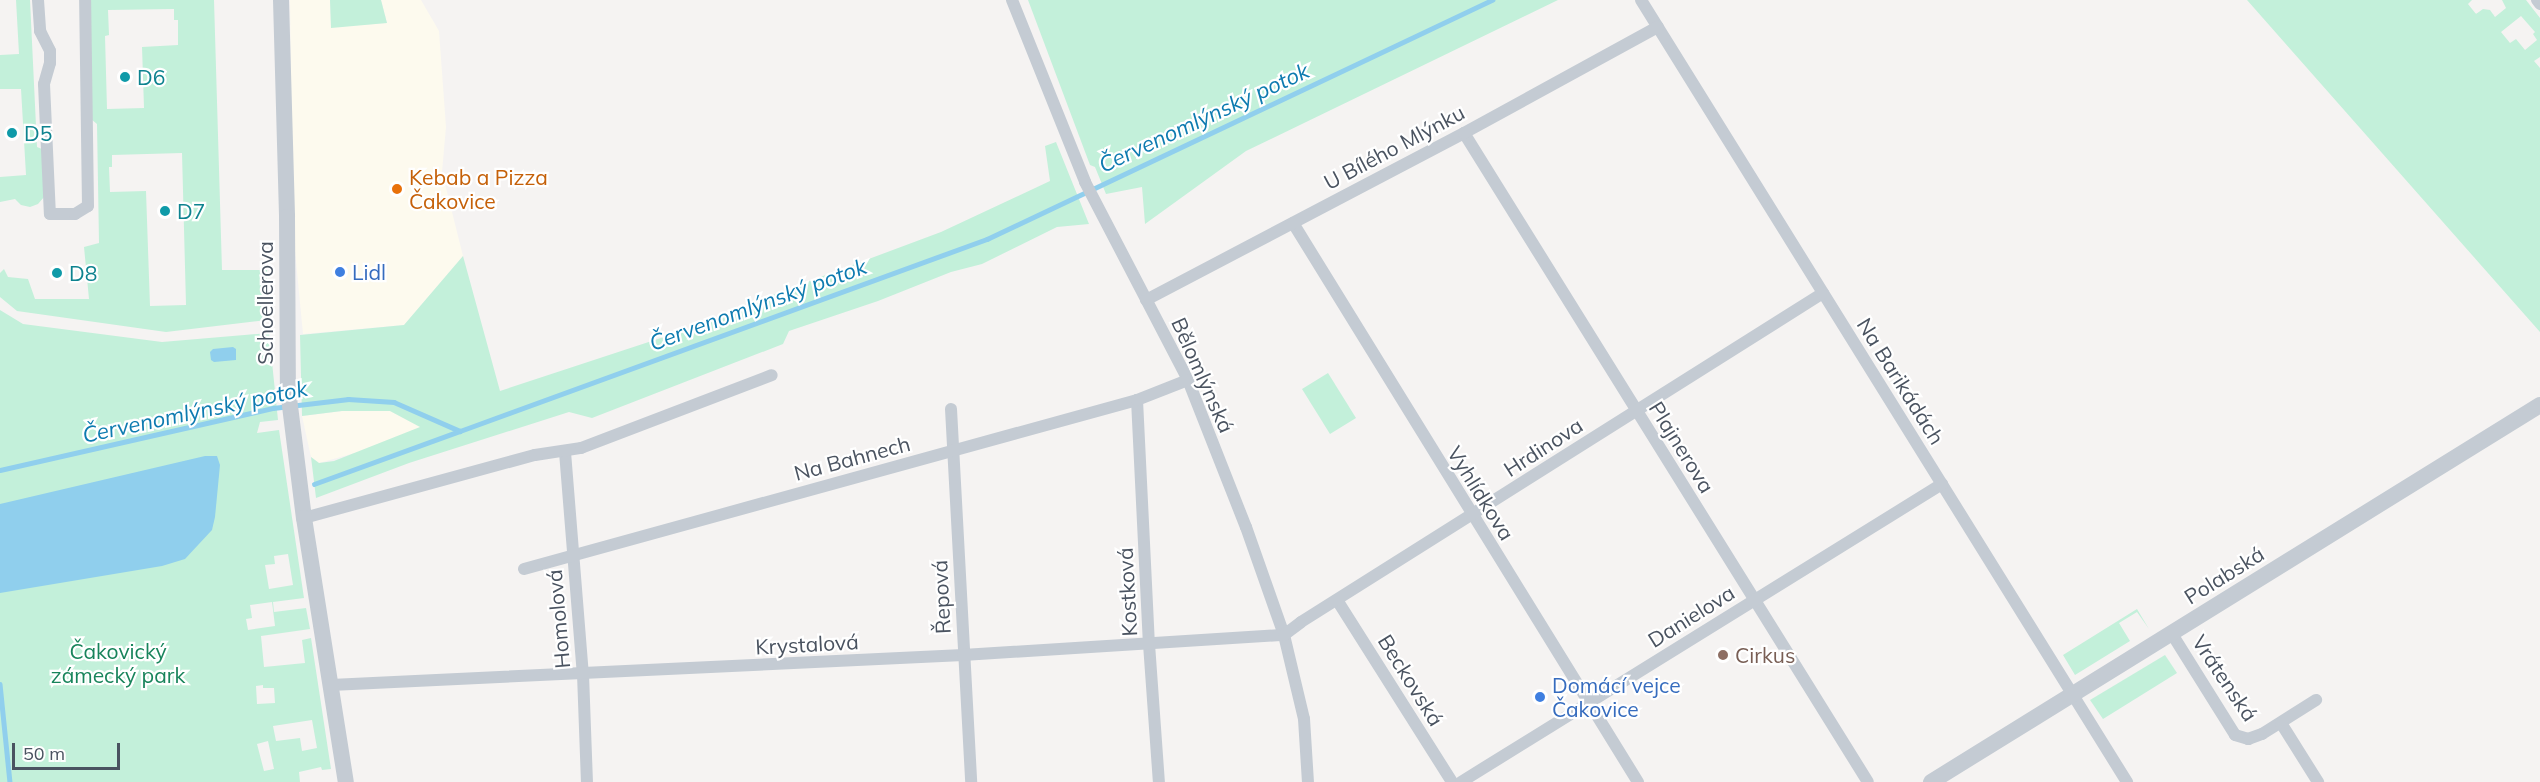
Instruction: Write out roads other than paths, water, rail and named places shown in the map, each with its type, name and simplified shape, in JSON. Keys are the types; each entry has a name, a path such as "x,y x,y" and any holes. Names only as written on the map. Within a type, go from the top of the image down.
{"street":[{"path":"38,0 40,31 50,51 50,63 44,84 50,214 75,214 88,207 85,0"},
{"name":"Schoellerova","path":"281,0 288,390 304,518 346,782"},
{"name":"Bělomlýnská","path":"1012,0 1052,106 1085,182 1188,380 1246,527 1284,635 1304,719 1308,782"},
{"name":"Na Barikádách","path":"1641,0 2127,782"},
{"path":"2537,0 2540,4"},
{"name":"U Bílého Mlýnku","path":"1146,300 1464,133 1658,27"},
{"name":"Plajnerova","path":"1464,133 1868,782"},
{"name":"Vyhlídkova","path":"1293,223 1638,782"},
{"name":"Hrdinova","path":"1284,635 1823,293"},
{"path":"304,518 535,455 565,452 772,375"},
{"name":"Na Bahnech","path":"524,569 1137,400 1188,380"},
{"name":"Kostková","path":"1137,400 1149,644 1159,782"},
{"name":"Polabská","path":"1931,782 2540,405"},
{"name":"Řepová","path":"951,409 971,782"},
{"name":"Homolová","path":"565,452 583,674 587,782"},
{"name":"Danielova","path":"1461,782 1942,484"},
{"name":"Beckovská","path":"1337,600 1452,782"},
{"name":"Vrátenská","path":"2172,634 2235,735 2248,739 2281,723 2316,700"},
{"name":"Krystalová","path":"331,685 963,655 1284,635"},
{"name":"Vrátenská","path":"2281,723 2318,782"}],"water":[{"path":"233,347 236,349 236,360 214,362 211,360 210,352 213,349"},
{"path":"205,456 217,456 220,465 215,517 212,530 185,559 162,566 0,593 0,504"}],"waterway":[{"name":"Červenomlýnský potok","path":"0,470 273,408 348,399 394,402 460,431 987,239 1492,0"},
{"path":"314,484 460,431"},
{"path":"0,684 10,782"}],"place":[{"name":"D6","path":"125,77"},
{"name":"D5","path":"12,133"},
{"name":"Kebab a Pizza Čakovice","path":"397,189"},
{"name":"D7","path":"165,211"},
{"name":"Lidl","path":"340,272"},
{"name":"D8","path":"57,273"},
{"name":"Cirkus","path":"1723,655"},
{"name":"Domácí vejce Čakovice","path":"1540,697"}],"park label":[{"name":"Čakovický zámecký park","path":"118,663"}]}
